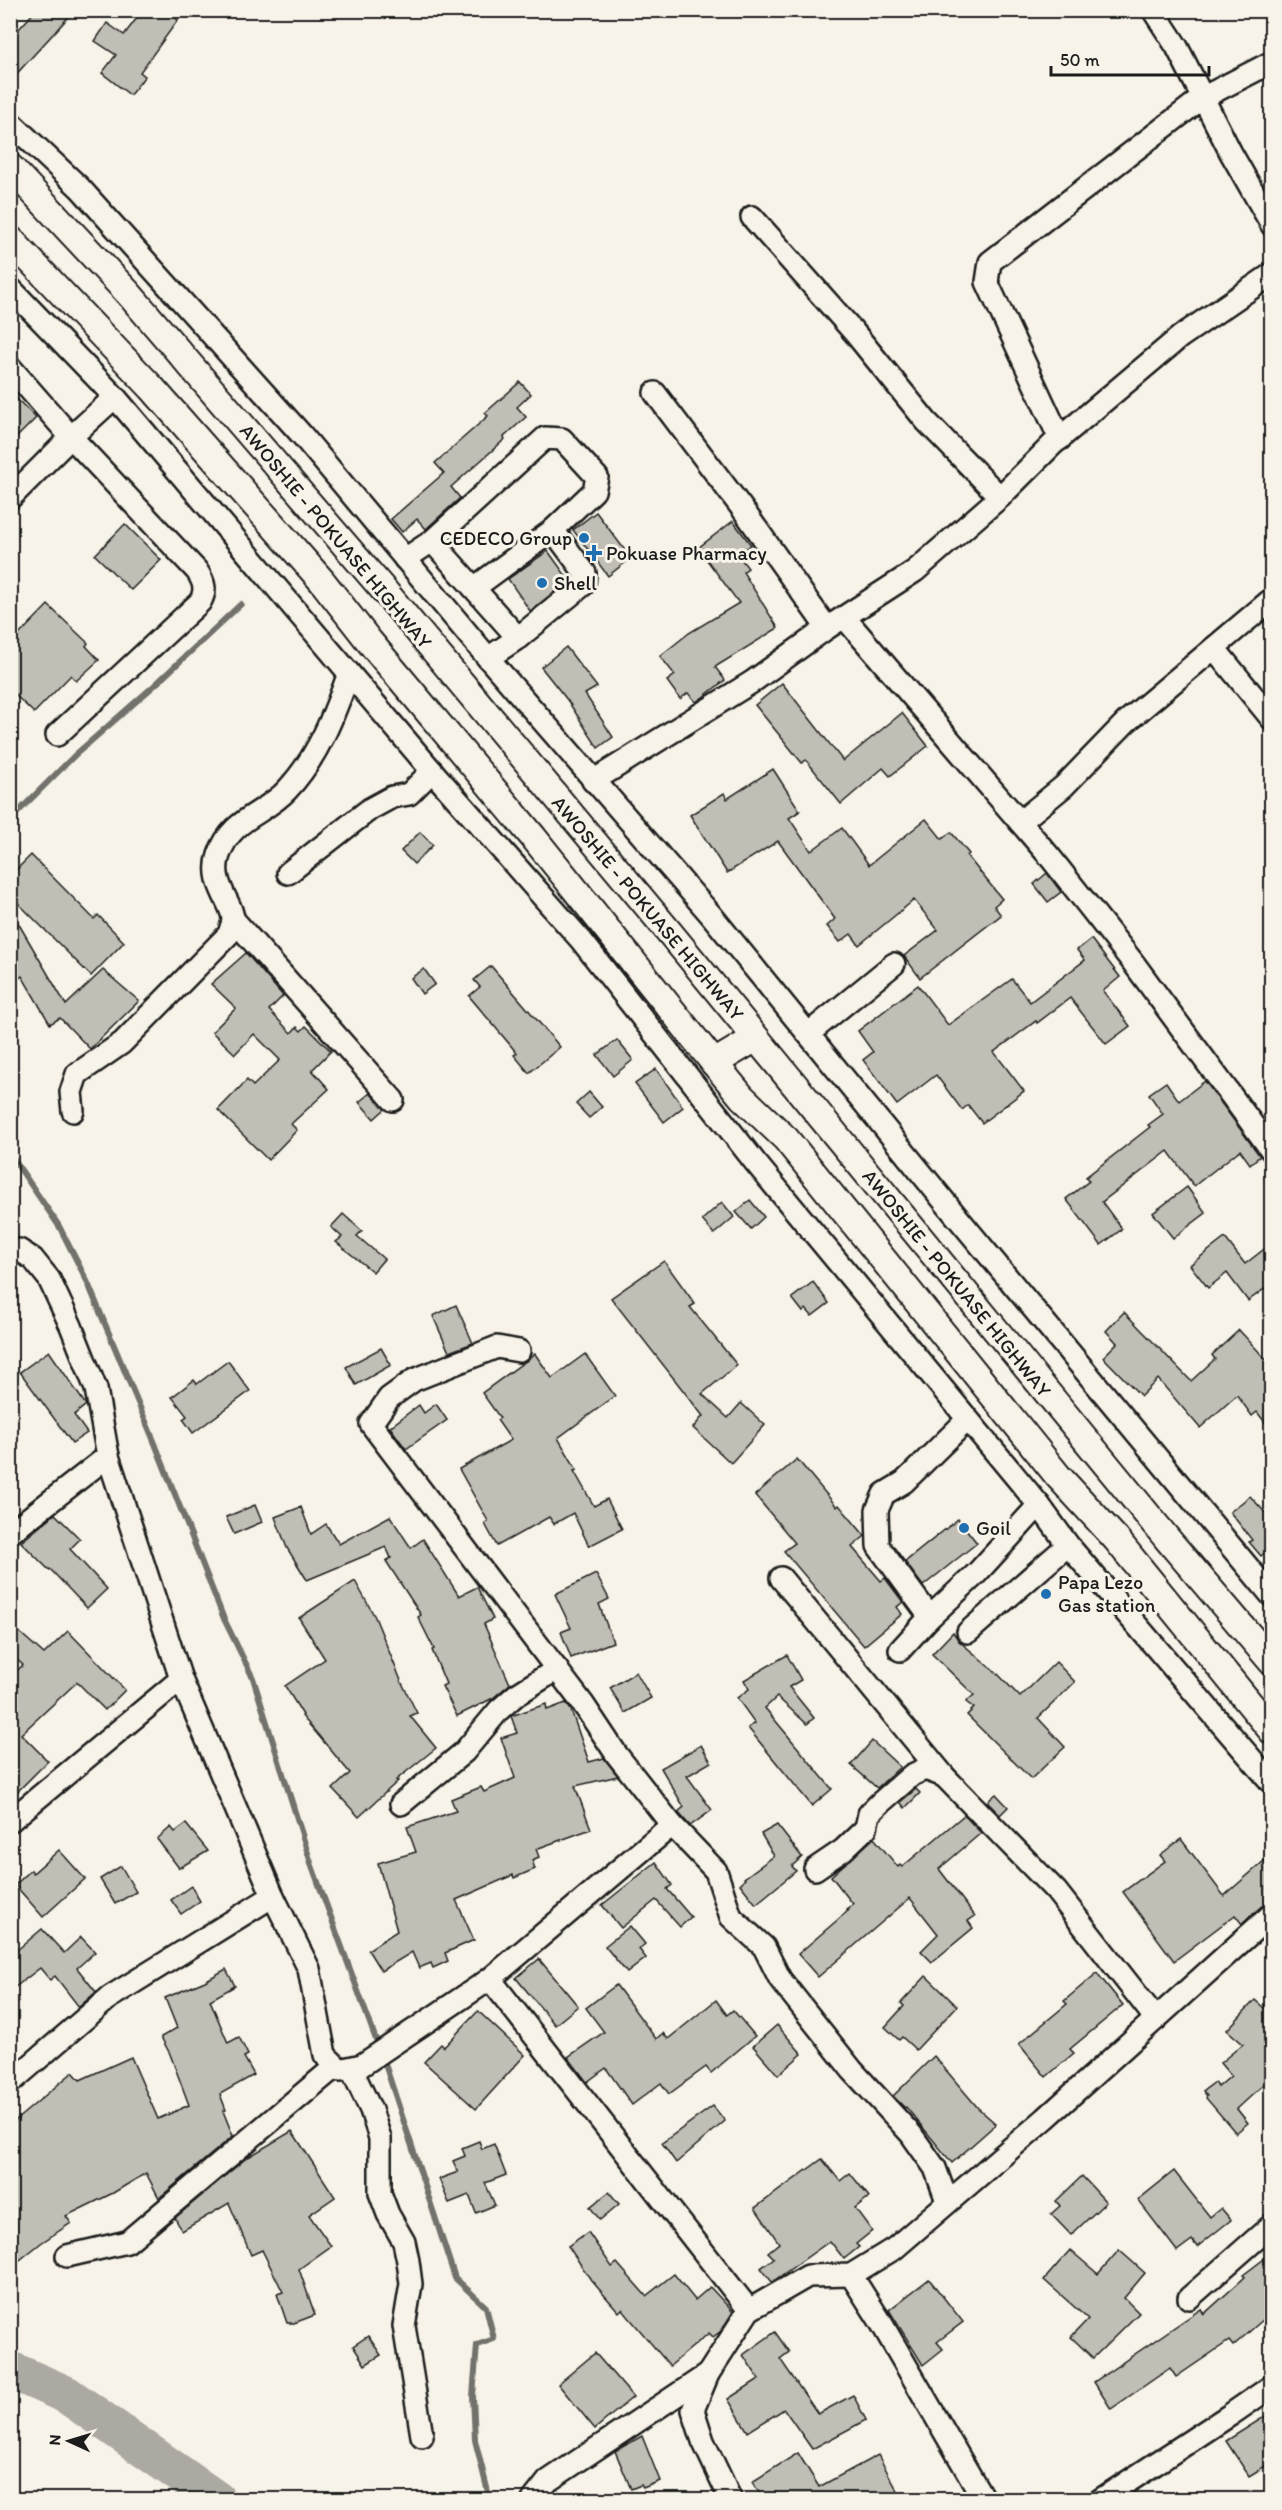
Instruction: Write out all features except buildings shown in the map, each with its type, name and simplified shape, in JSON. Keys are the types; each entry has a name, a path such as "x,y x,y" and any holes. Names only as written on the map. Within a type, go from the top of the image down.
{"main road":[{"name":"AWOSHIE - POKUASE HIGHWAY","path":"10,167 129,294 382,588 756,1038 1169,1541 1272,1662"},
{"name":"AWOSHIE - POKUASE HIGHWAY","path":"10,239 152,388 322,581 369,641 534,838 742,1097 786,1139 1058,1476 1116,1539 1272,1731"},
{"path":"714,1063 756,1038"}],"street":[{"path":"1153,10 1177,47 1202,98 1272,225"},
{"path":"1060,439 987,282 990,262 1202,98 1272,62"},
{"path":"10,122 95,206 301,434 488,658 712,916 1172,1478 1272,1596"},
{"path":"752,217 854,332 926,421 1000,497"},
{"path":"593,781 752,682 835,622 915,571 1000,497 1060,439 1180,337 1272,274"},
{"path":"10,288 115,397 432,771 580,940 755,1162 1039,1505 1068,1545 1272,1783"},
{"path":"10,368 71,437 197,571 204,583 204,595 200,602 57,735"},
{"path":"655,393 744,511 835,622 1020,822 1132,962 1272,1151"},
{"path":"10,498 115,397"},
{"path":"405,559 432,541 545,438 562,439 597,477 594,490 553,530 474,588"},
{"path":"488,658 518,638 584,584 585,573 553,530"},
{"path":"432,541 518,638"},
{"path":"1020,822 1064,786 1126,722 1272,599"},
{"path":"1215,648 1272,719"},
{"path":"349,673 334,713 308,767 285,793 244,819 232,832 219,855 216,869 219,885 233,919 393,1100"},
{"path":"288,873 370,809 392,797 409,794 432,771"},
{"path":"73,1111 71,1092 76,1074 122,1043 217,948 229,934 233,919"},
{"path":"808,1034 894,964"},
{"path":"10,1250 19,1250 33,1259 53,1288 71,1326 96,1389 108,1456 181,1679 273,1896 309,1969 325,2055 344,2067 371,2110 380,2138 380,2193 388,2214 404,2242 408,2261 411,2284 405,2326 422,2436"},
{"path":"519,1351 497,1347 414,1380 389,1398 371,1424 557,1669 617,1755 672,1825 716,1871 731,1917 764,1947 780,1979 852,2070 910,2134 935,2168 947,2201"},
{"path":"930,1617 878,1546 877,1510 884,1494 904,1482 967,1420"},
{"path":"10,1533 108,1456"},
{"path":"900,1650 930,1617 977,1573 1039,1505"},
{"path":"968,1632 1068,1545"},
{"path":"781,1578 944,1776 1056,1891 1156,2019"},
{"path":"401,1804 465,1752 499,1710 516,1695 557,1669"},
{"path":"10,1821 181,1679"},
{"path":"815,1869 843,1850 866,1828 869,1814 912,1775 925,1769 944,1776"},
{"path":"67,2256 127,2242 344,2067 362,2065 490,1978 672,1825"},
{"path":"10,2083 110,1997 273,1896"},
{"path":"731,2499 703,2441 693,2410 708,2374 749,2310 808,2276 851,2276 895,2248 1046,2118 1272,1914"},
{"path":"490,1978 749,2310"},
{"path":"1189,2298 1272,2225"},
{"path":"851,2276 879,2319 984,2499"},
{"path":"532,2499 548,2481 708,2374"},
{"path":"1100,2499 1272,2386"}],"waterway":[{"path":"10,820 75,755 156,684 241,604"},
{"path":"10,1154 59,1226 87,1281 154,1441 224,1619 253,1678 311,1863 379,2048"},
{"path":"385,2064 455,2278 486,2307 494,2339 477,2345 473,2396 475,2440 490,2500"},
{"path":"10,2370 67,2395 217,2500"}],"place":[{"name":"CEDECO Group","path":"584,538"},
{"name":"Pokuase Pharmacy","path":"594,553"},
{"name":"Shell","path":"542,583"},
{"name":"Goil","path":"964,1528"},
{"name":"Papa Lezo Gas station","path":"1046,1594"}]}
